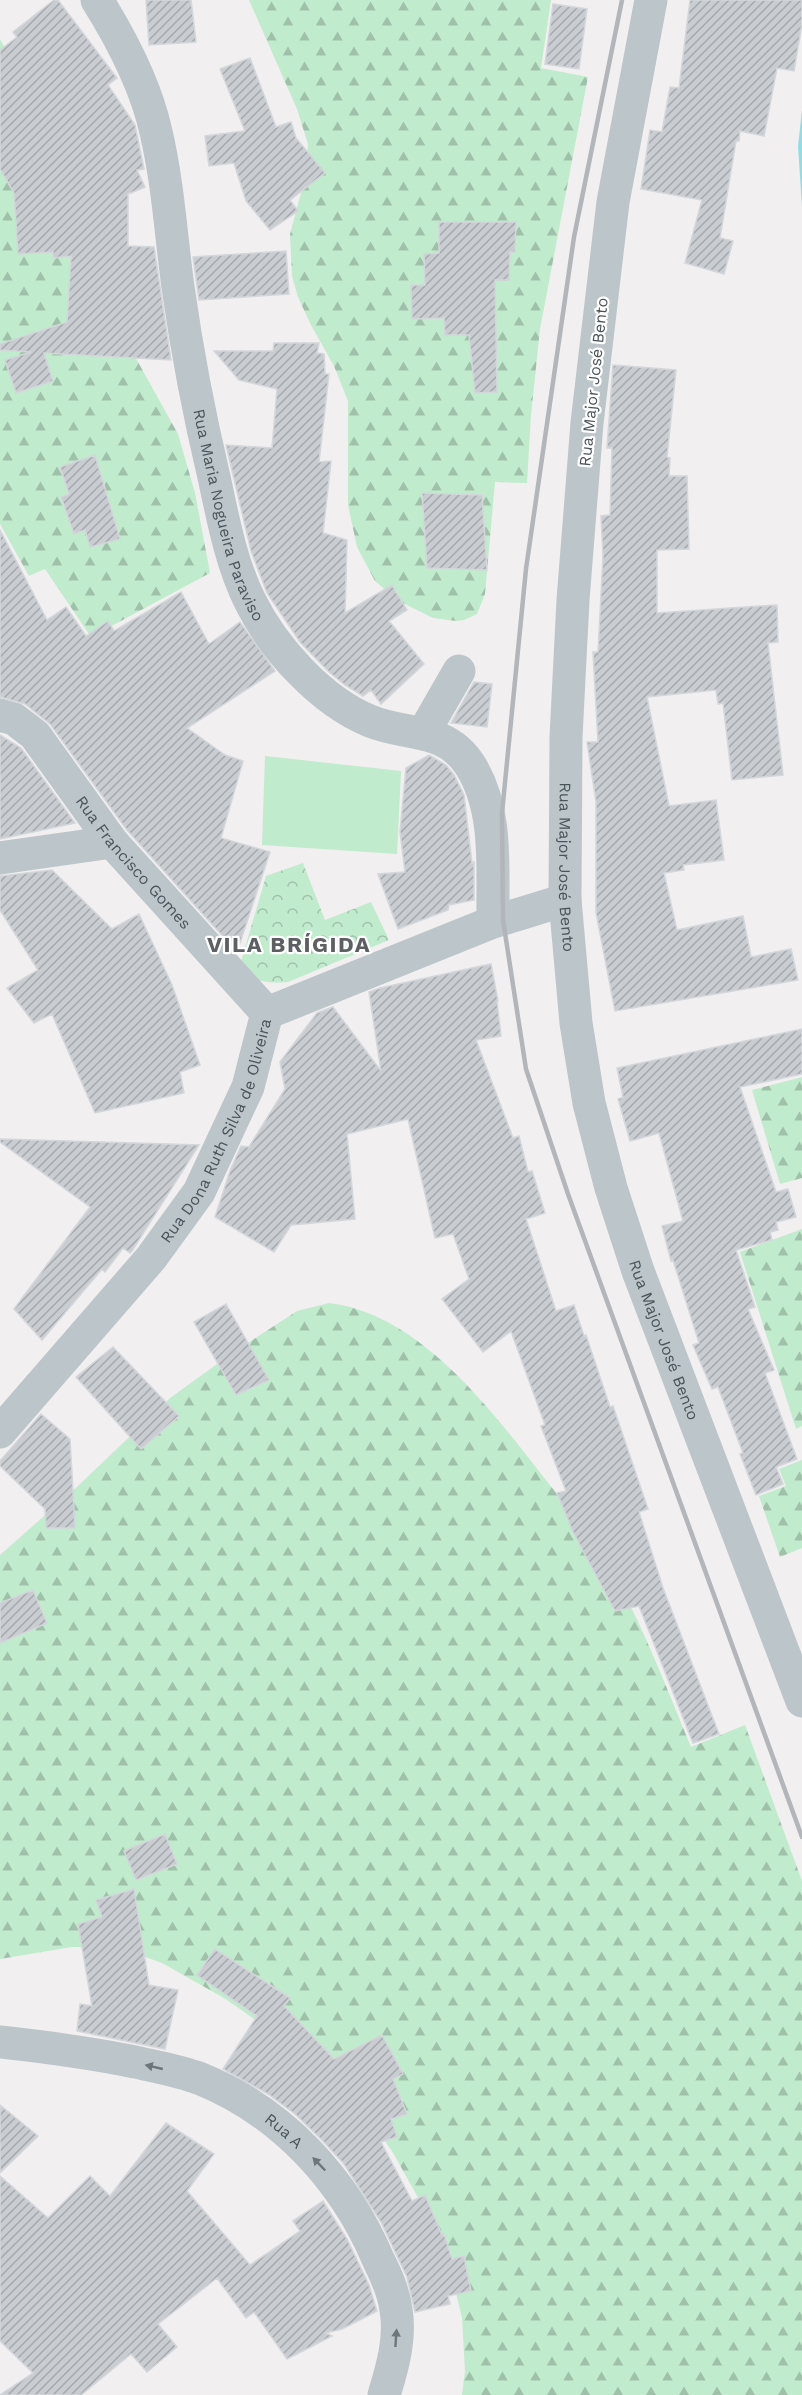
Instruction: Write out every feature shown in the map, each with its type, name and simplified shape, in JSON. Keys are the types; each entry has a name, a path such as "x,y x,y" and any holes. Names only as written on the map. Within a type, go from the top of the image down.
{"street":[{"name":"Rua Maria Nogueira Paraviso","path":"97,0 134,66 156,131 195,395 227,538 249,600 279,648 333,700 371,722 424,732 454,746 470,764 484,793 492,837 493,922"},
{"name":"Rua Major José Bento","path":"651,0 614,202 587,423 573,600 566,737 565,900 576,1023 589,1103 611,1188 638,1272 802,1701"},
{"path":"424,732 459,671"},
{"name":"Rua Francisco Gomes","path":"0,715 14,720 35,735 112,842 267,1013"},
{"path":"0,858 112,842"},
{"name":"Rua Dona Ruth Silva de Oliveira","path":"0,1432 151,1258 199,1192 248,1087 267,1013 493,922 565,900"},
{"name":"Rua A","path":"0,2042 75,2050 201,2079 249,2104 287,2132 326,2172 352,2206 369,2236 390,2288 397,2311 396,2333 394,2353 384,2395"}],"green space":[{"path":"249,0 551,0 541,68 588,77 540,329 527,483 495,482 485,594 477,614 464,620 433,618 397,600 375,581 357,547 348,505 348,401 334,366 298,297 292,276 290,234 305,178 308,144 297,109"},
{"path":"0,39 14,65 123,335 178,434 195,493 210,573 91,637 45,569 29,576 0,524"},
{"path":"265,756 401,771 397,854 262,845"},
{"path":"303,863 325,920 371,902 389,940 288,982 262,981 238,972 266,876"},
{"path":"802,1077 802,1178 780,1184 752,1090"},
{"path":"802,1229 802,1426 796,1429 740,1252"},
{"path":"329,1303 363,1311 395,1326 425,1347 454,1372 505,1428 584,1529 608,1564 646,1639 691,1747 745,1725 802,1881 802,2395 462,2395 465,2371 462,2318 445,2246 392,2151 371,2122 267,2028 224,1998 162,1963 118,1947 72,1947 0,1959 0,1555 79,1485 170,1398 231,1354 297,1311"},
{"path":"802,1460 802,1548 780,1557 759,1496 786,1486 779,1469"}],"water":[{"path":"802,110 802,207 798,146"}],"building":[{"path":"54,0 58,0 117,78 108,85 135,125 144,169 137,170 145,187 128,194 128,246 154,247 171,360 44,353 53,381 16,393 5,360 31,352 0,350 0,344 67,322 71,256 53,258 53,252 18,254 14,193 0,169 0,50 17,37 13,32"},
{"path":"146,0 191,0 196,42 149,45"},
{"path":"690,0 802,0 802,24 794,71 777,68 764,136 740,131 739,141 736,141 720,238 733,241 724,274 685,263 702,200 641,189 650,130 662,132 670,87 679,88"},
{"path":"553,4 587,9 579,69 545,64"},
{"path":"250,58 276,127 291,122 296,138 325,173 290,200 298,211 270,230 246,201 234,163 209,166 205,136 245,131 220,69"},
{"path":"439,222 516,222 515,252 510,252 509,280 495,280 497,392 475,393 469,335 445,335 444,318 412,319 411,285 425,285 424,254 439,253"},
{"path":"286,251 289,294 199,300 193,257"},
{"path":"274,343 319,343 317,353 324,354 325,374 329,374 319,462 331,461 323,533 347,540 345,613 392,585 407,610 389,621 424,664 381,704 371,690 363,696 345,685 300,642 267,593 251,551 226,445 272,448 277,389 239,380 214,351 273,351"},
{"path":"613,365 676,370 667,457 670,458 669,476 687,476 689,549 657,550 657,613 777,605 778,642 768,643 783,775 732,780 723,703 718,704 716,690 647,697 669,806 716,800 724,860 683,865 684,870 664,873 677,930 743,916 751,957 791,949 798,980 615,1011 596,913 596,802 587,742 598,742 593,652 598,652 603,556 601,516 610,515 612,448 607,448"},
{"path":"95,455 120,539 90,547 85,530 74,534 61,497 69,494 60,467"},
{"path":"422,493 482,495 487,570 427,568"},
{"path":"0,530 47,620 66,607 86,636 108,621 114,631 181,592 209,644 240,622 275,671 187,728 225,755 243,761 221,838 270,852 237,952 127,830 50,724 25,704 0,697"},
{"path":"474,682 492,684 487,727 451,723"},
{"path":"0,735 21,748 75,823 0,839"},
{"path":"429,755 446,765 464,795 472,863 474,862 474,900 449,905 448,910 398,929 378,874 405,872 400,832 406,768"},
{"path":"52,870 112,929 139,914 172,985 200,1065 180,1072 184,1093 95,1113 52,1014 34,1023 7,988 38,970 0,910 0,876"},
{"path":"491,964 498,1001 501,1036 476,1040 513,1138 519,1136 528,1172 532,1171 545,1213 526,1219 556,1311 574,1305 584,1336 586,1335 648,1509 639,1512 663,1588 719,1734 693,1743 639,1606 615,1611 573,1532 557,1493 566,1491 541,1426 545,1425 511,1331 483,1352 442,1299 469,1279 453,1234 435,1238 408,1119 347,1134 355,1219 291,1225 274,1252 215,1217 241,1146 249,1147 285,1089 280,1062 317,1013 333,1007 381,1071 369,992"},
{"path":"802,1029 802,1074 740,1087 776,1192 788,1189 796,1217 776,1222 778,1230 770,1232 772,1240 736,1250 755,1307 748,1309 774,1370 765,1373 797,1459 776,1467 783,1484 756,1495 718,1387 712,1389 693,1345 699,1343 673,1260 671,1261 662,1226 683,1221 659,1133 630,1141 618,1099 623,1097 617,1068"},
{"path":"0,1139 199,1145 132,1251 130,1253 123,1248 105,1272 102,1269 42,1340 14,1309 90,1207 0,1142"},
{"path":"226,1304 269,1380 236,1395 194,1322"},
{"path":"113,1347 179,1416 141,1449 76,1377"},
{"path":"41,1414 70,1439 75,1528 46,1528 45,1509 0,1466 0,1461"},
{"path":"33,1590 47,1623 0,1643 0,1603"},
{"path":"165,1834 177,1864 136,1880 124,1851"},
{"path":"134,1889 149,1985 178,1990 165,2049 77,2031 80,2004 92,2006 78,1924 102,1917 96,1900"},
{"path":"215,1949 290,1998 284,2006 334,2059 382,2035 403,2074 393,2079 407,2114 391,2119 397,2137 381,2142 412,2201 425,2195 442,2235 444,2234 452,2259 464,2256 471,2291 448,2296 450,2304 415,2312 407,2277 381,2222 344,2164 295,2114 268,2094 223,2069 257,2016 197,1975"},
{"path":"0,2105 38,2136 0,2173"},
{"path":"166,2123 214,2154 187,2191 250,2265 300,2231 293,2221 323,2201 347,2239 369,2285 377,2311 342,2329 326,2333 332,2336 287,2359 254,2312 246,2318 217,2278 158,2324 177,2347 147,2372 131,2354 81,2395 0,2395 33,2373 0,2341 0,2176 48,2218 90,2176 110,2196"}],"railway":[{"path":"622,0 574,237 526,569 502,813 503,920 526,1069 568,1194 802,1837"}],"district":[{"name":"VILA BRÍGIDA","path":"289,944"}]}
